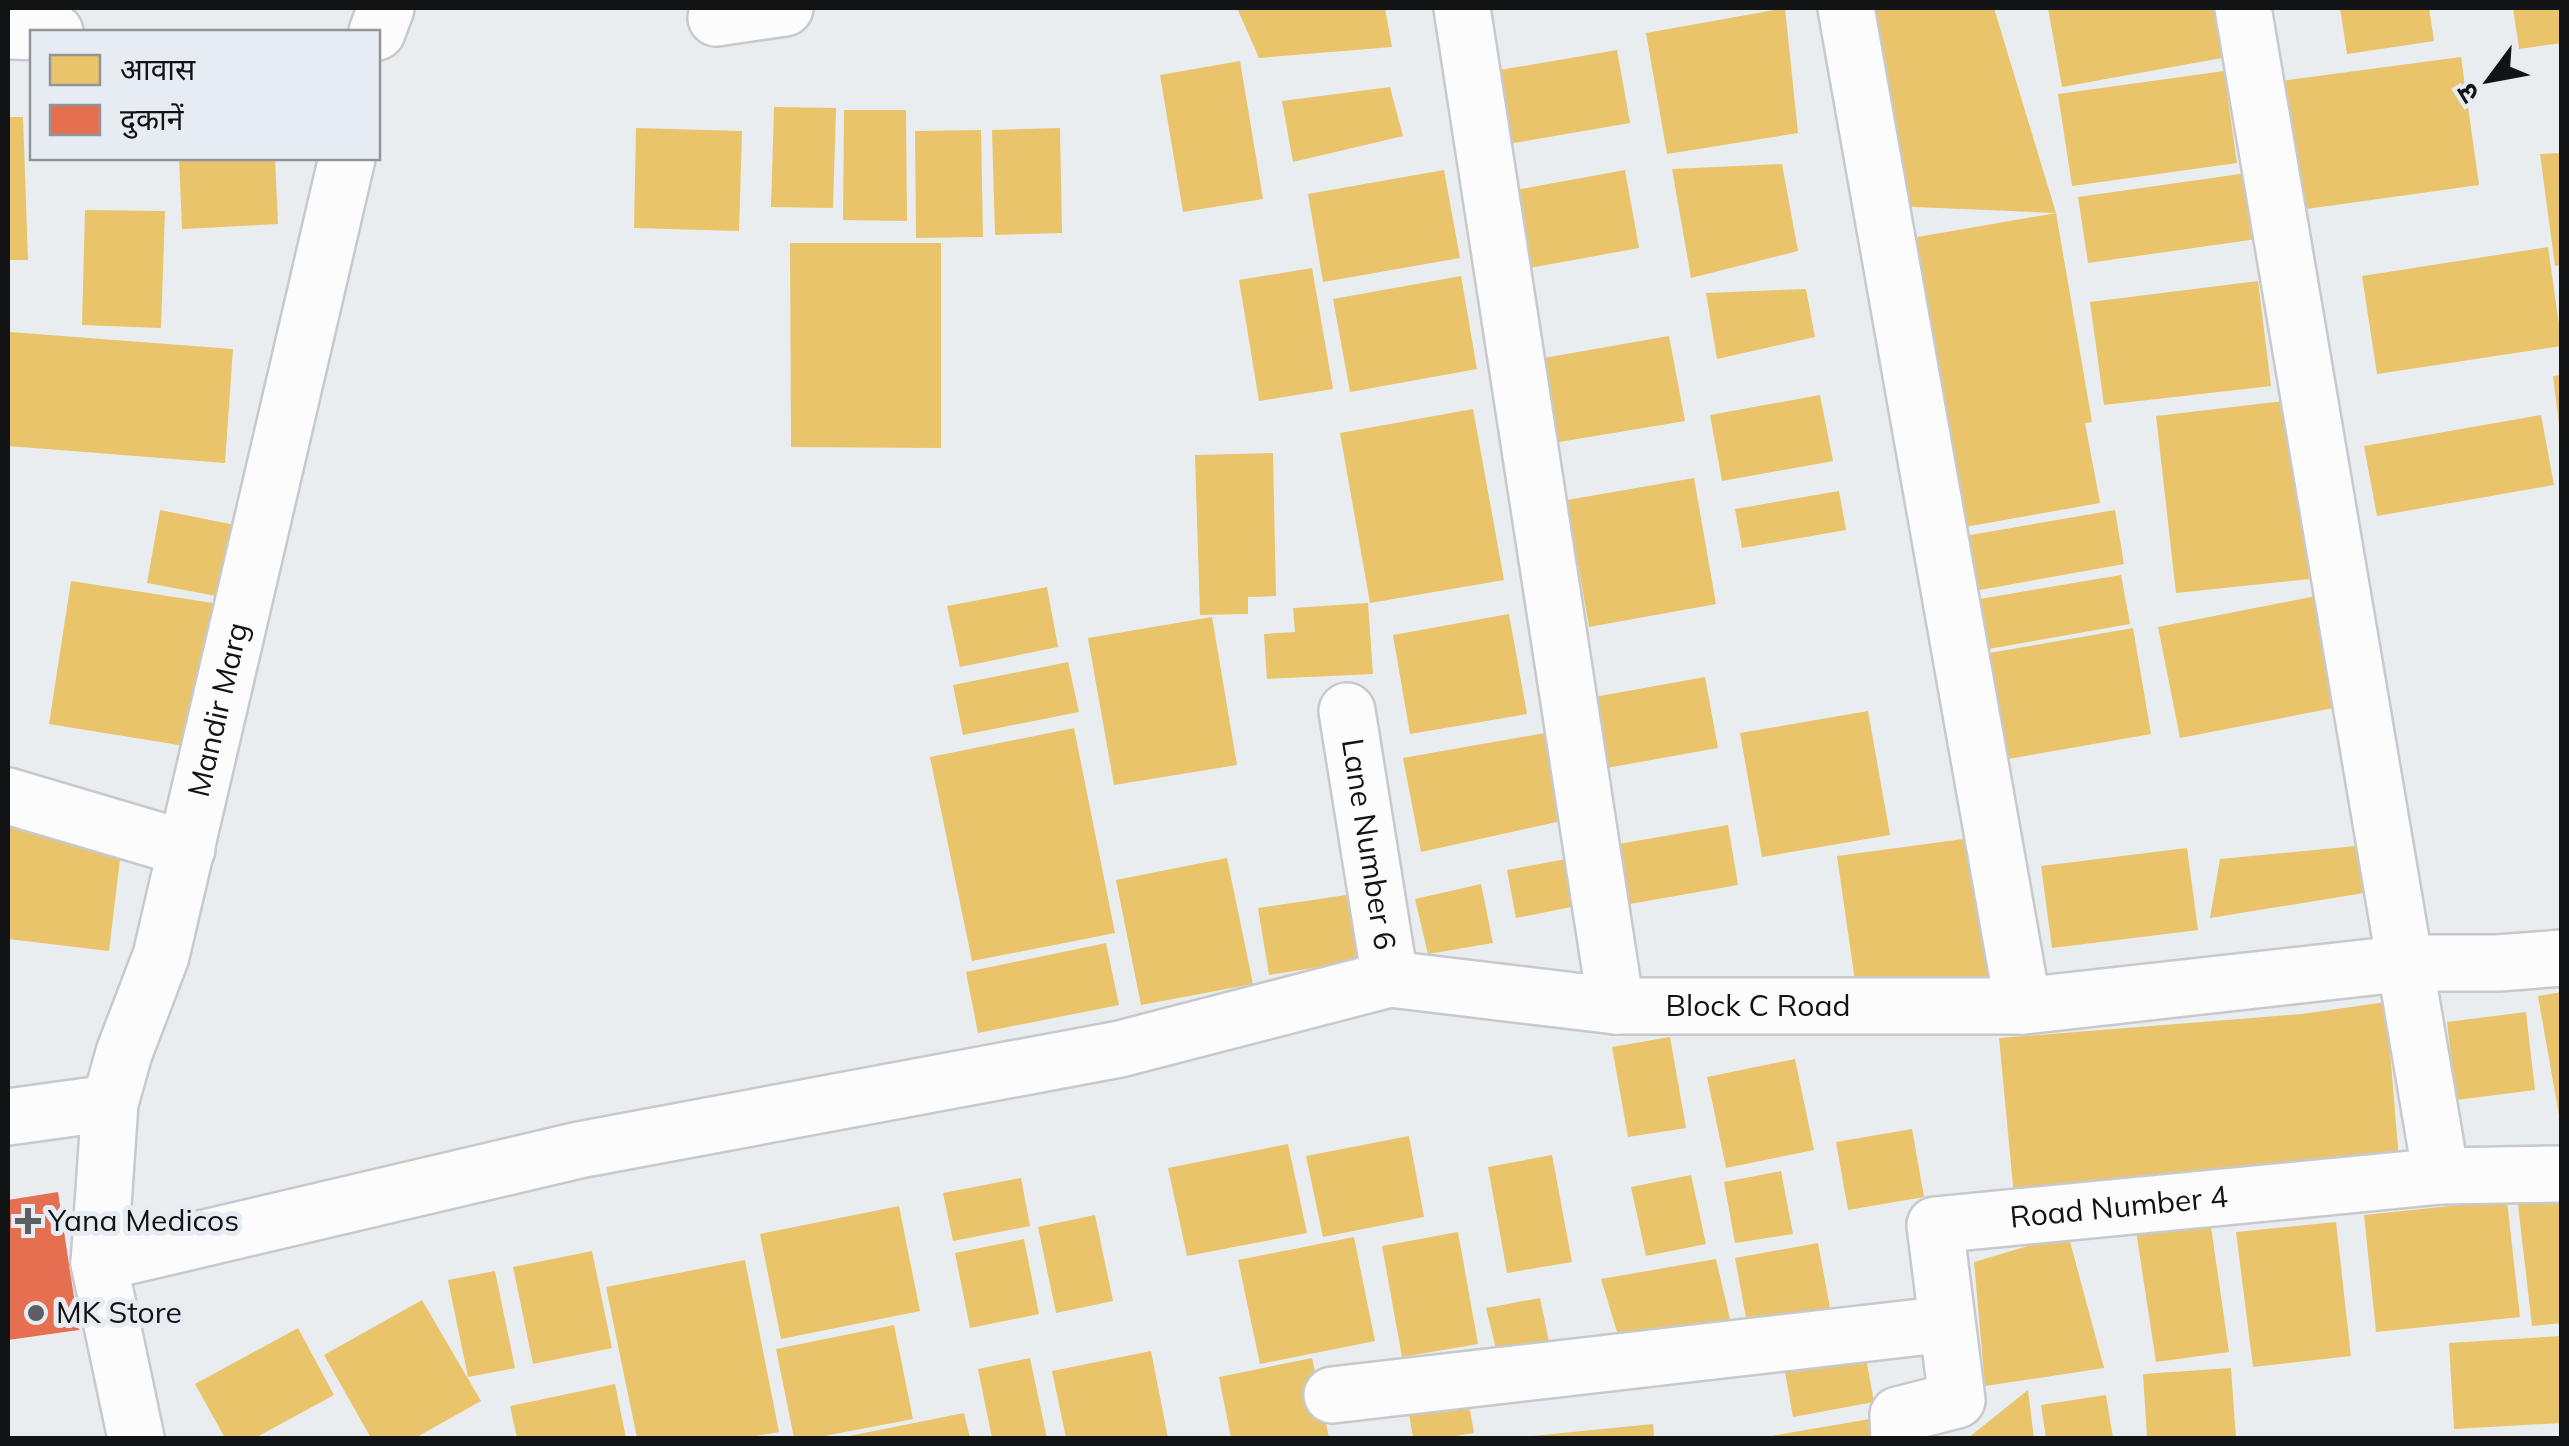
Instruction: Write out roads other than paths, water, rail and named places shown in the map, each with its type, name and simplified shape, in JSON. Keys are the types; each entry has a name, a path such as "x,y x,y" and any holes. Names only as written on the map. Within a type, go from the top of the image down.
{"street":[{"path":"716,18 785,8"},
{"path":"1462,8 1616,1006"},
{"path":"1846,8 2023,1006"},
{"path":"2244,8 2441,1176"},
{"name":"Mandir Marg","path":"136,1438 100,1263 110,1103 161,956 347,160"},
{"name":"Lane Number 6","path":"1347,711 1390,980"},
{"path":"8,796 187,849"},
{"name":"Block C Road","path":"100,1263 579,1150 1120,1049 1390,980 1616,1006 2023,1006 2408,964 2562,958"},
{"path":"8,1117 110,1103"},
{"name":"Road Number 4","path":"1899,1438 1898,1415 1957,1400 1934,1226 2441,1176 2562,1174"},
{"path":"1332,1395 1947,1324"}],"place":[{"name":"Yana Medicos","path":"28,1221"},
{"name":"MK Store","path":"36,1313"}]}
